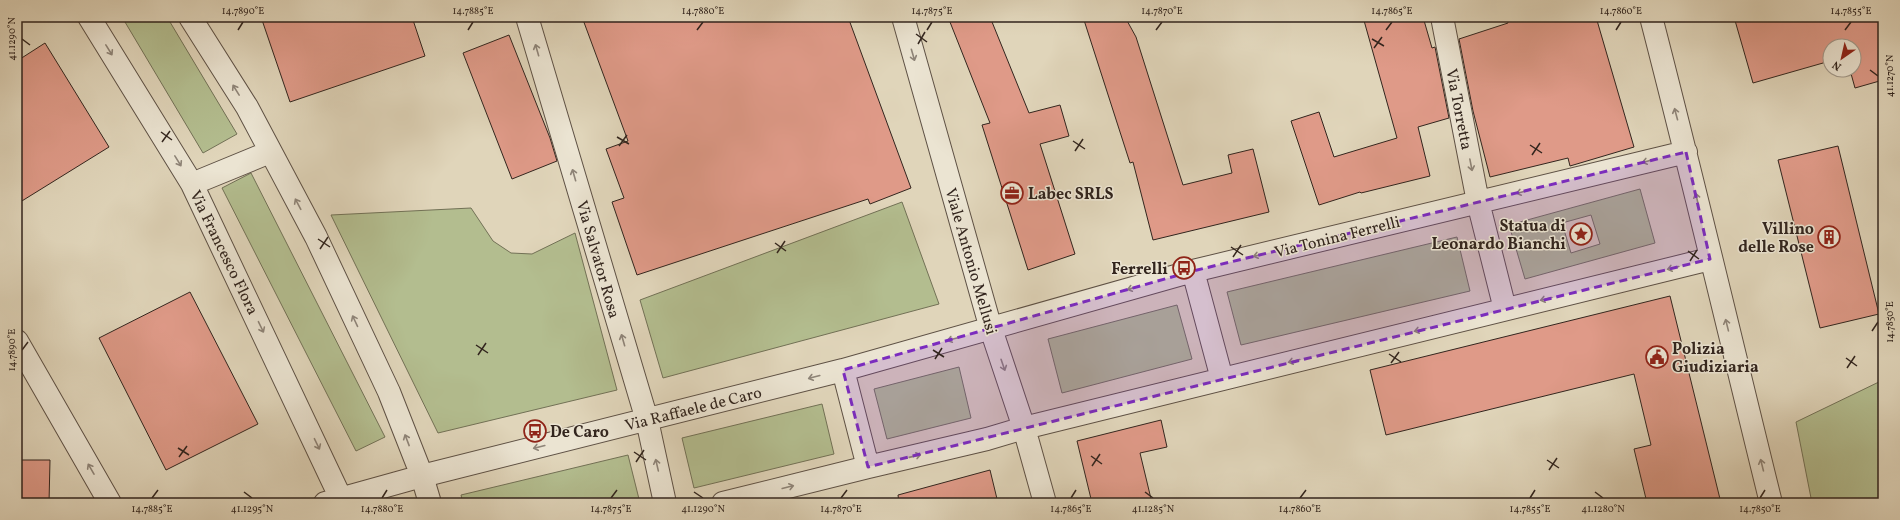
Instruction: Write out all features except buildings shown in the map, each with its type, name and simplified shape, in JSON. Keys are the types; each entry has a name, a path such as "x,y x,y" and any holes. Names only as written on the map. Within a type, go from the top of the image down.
{"street":[{"name":"Via Francesco Flora","path":"89,17 192,184 337,501"},
{"path":"190,17 247,107 316,237 389,392 422,476 430,503"},
{"name":"Via Salvator Rosa","path":"527,17 647,420 665,503"},
{"name":"Viale Antonio Mellusi","path":"903,17 991,328 1024,428 1045,503"},
{"name":"Via Torretta","path":"1442,17 1478,202 1505,309"},
{"path":"1651,17 1686,152 1710,259 1771,503"},
{"path":"192,184 270,152"},
{"name":"Via Tonina Ferrelli","path":"991,328 1193,271 1686,152"},
{"path":"723,503 987,439 1024,428 1710,259"},
{"path":"1193,271 1222,379"},
{"name":"Via Raffaele de Caro","path":"337,501 422,476 843,370 991,328"},
{"path":"17,341 110,503"},
{"path":"843,370 868,467"}],"highlighted area":[{"path":"1686,152 1710,259 868,467 843,370 1193,271"}],"green space":[{"path":"122,17 167,17 237,134 203,153"},
{"path":"251,173 385,437 356,451 222,188"},
{"path":"1640,189 1655,243 1525,279 1509,225","holes":["1591,215 1600,244 1571,253 1562,223"]},
{"path":"902,202 939,304 663,378 640,300"},
{"path":"471,208 493,241 511,253 532,254 575,233 617,390 438,433 331,215"},
{"path":"1457,237 1470,291 1241,345 1227,292"},
{"path":"1177,305 1192,359 1062,393 1048,339"},
{"path":"959,367 971,418 887,439 874,389"},
{"path":"1883,380 1883,503 1812,503 1796,422"},
{"path":"822,404 834,454 694,488 682,438"},
{"path":"628,455 640,503 463,503 461,495"}],"place":[{"name":"Labec SRLS","path":"1012,193"},
{"name":"Statua di Leonardo Bianchi","path":"1581,234"},
{"name":"Villino delle Rose","path":"1829,237"},
{"name":"Ferrelli","path":"1184,268"},
{"name":"Polizia Giudiziaria","path":"1657,357"},
{"name":"De Caro","path":"535,431"}]}
